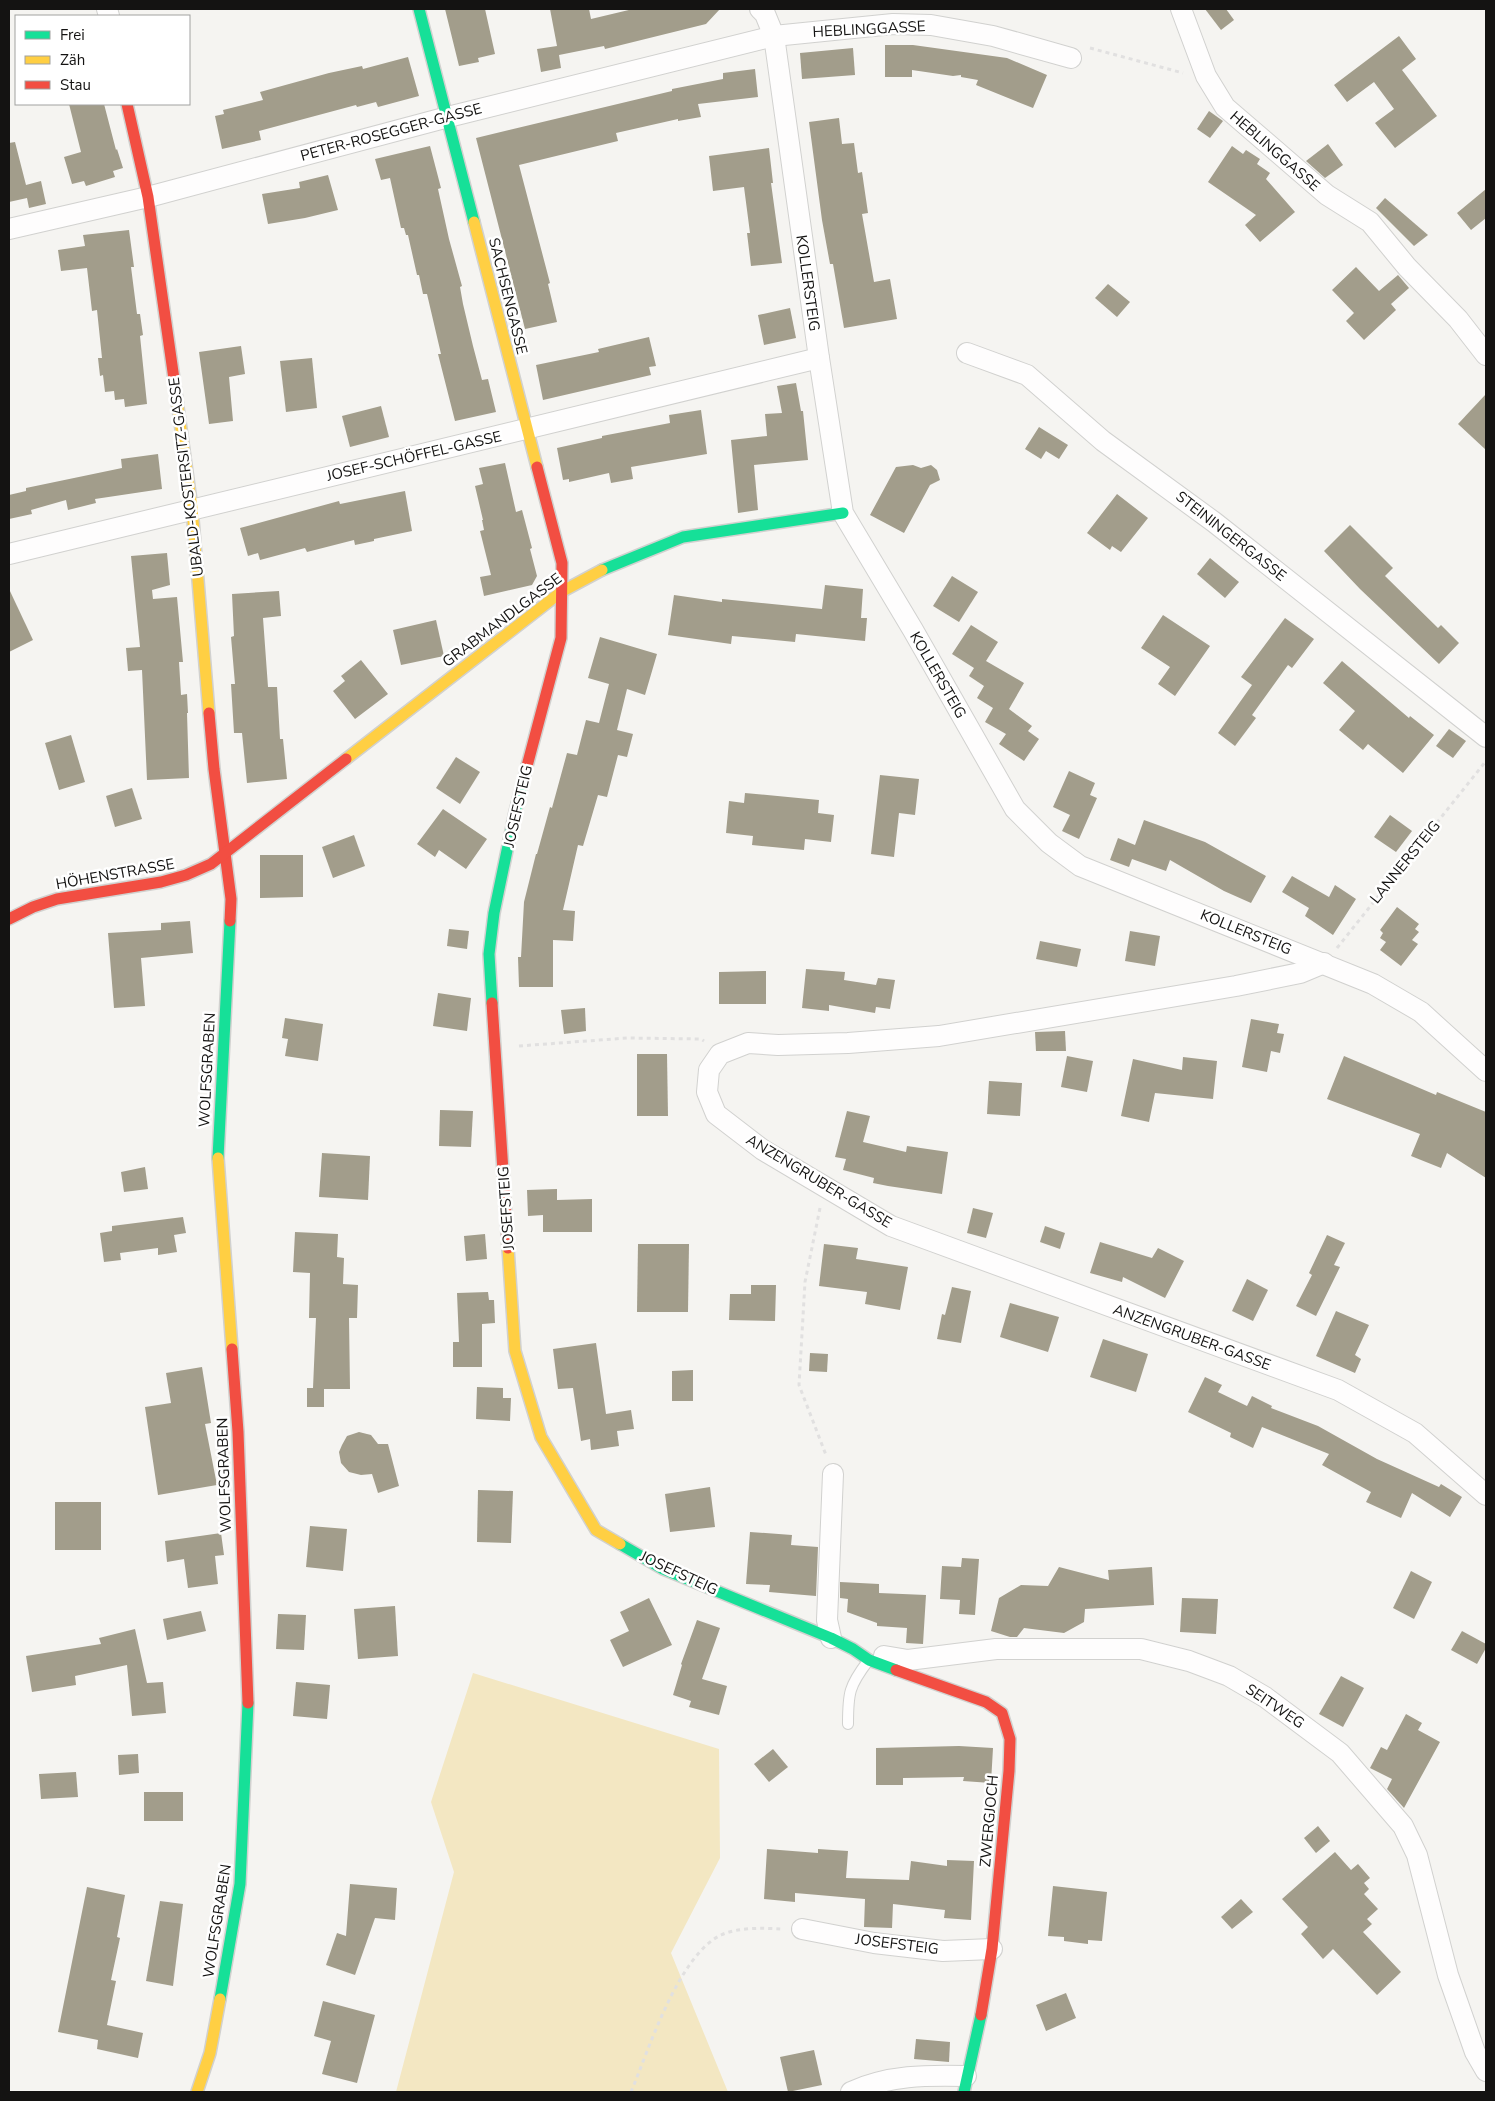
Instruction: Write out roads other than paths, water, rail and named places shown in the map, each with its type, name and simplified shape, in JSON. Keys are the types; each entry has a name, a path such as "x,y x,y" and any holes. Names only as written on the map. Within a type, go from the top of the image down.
{"street":[{"name":"SACHSENGASSE","path":"419,9 562,564 561,592"},
{"name":"KOLLERSTEIG","path":"760,9 765,14 774,36 818,358 843,513 913,630 1015,809 1048,843 1080,866 1373,984 1421,1012 1486,1071"},
{"name":"HEBLINGGASSE","path":"1181,9 1206,76 1225,107 1327,195 1370,222 1407,267 1458,319 1486,355"},
{"name":"HEBLINGGASSE","path":"774,36 893,24 931,25 993,36 1071,58"},
{"name":"PETER-ROSEGGER-GASSE","path":"9,229 148,197 448,117 774,36"},
{"name":"UBALD-KOSTERSITZ-GASSE","path":"127,105 148,197 192,508 214,769 225,853"},
{"name":"STEININGERGASSE","path":"967,353 1027,375 1103,441 1214,522 1486,736"},
{"name":"JOSEF-SCHÖFFEL-GASSE","path":"9,554 192,508 526,430 818,358"},
{"name":"GRABMANDLGASSE","path":"225,853 561,592 610,565 683,537 843,513"},
{"name":"JOSEFSTEIG","path":"561,592 561,638 515,812 494,913 490,954 515,1351 541,1437 596,1530 663,1569 831,1638 861,1655"},
{"name":"HÖHENSTRASSE","path":"9,919 58,898 154,885 173,880 193,873 225,853"},
{"name":"WOLFSGRABEN","path":"197,2092 210,2053 240,1884 248,1710 238,1432 218,1151 231,899 225,853"},
{"name":"ANZENGRUBER-GASSE","path":"1324,963 1300,973 1236,986 939,1036 848,1043 778,1045 748,1043 720,1054 709,1070 707,1092 716,1114 763,1150 891,1226 1338,1390 1415,1433 1486,1495"},
{"path":"831,1638 827,1620 833,1474"},
{"name":"SEITWEG","path":"861,1655 908,1660 996,1649 1141,1649 1189,1661 1229,1676 1265,1697 1340,1753 1403,1826 1417,1856 1448,1975 1475,2052 1486,2071"},
{"name":"ZWERGJOCH","path":"861,1655 986,1702 1002,1713 1010,1739 992,1949 985,1997 965,2084"},
{"name":"JOSEFSTEIG","path":"802,1929 874,1943 943,1950 992,1949"},
{"path":"852,2092 866,2085 916,2075 965,2084"}],"lane":[{"path":"848,1724 848,1697 857,1676 861,1655"}]}
